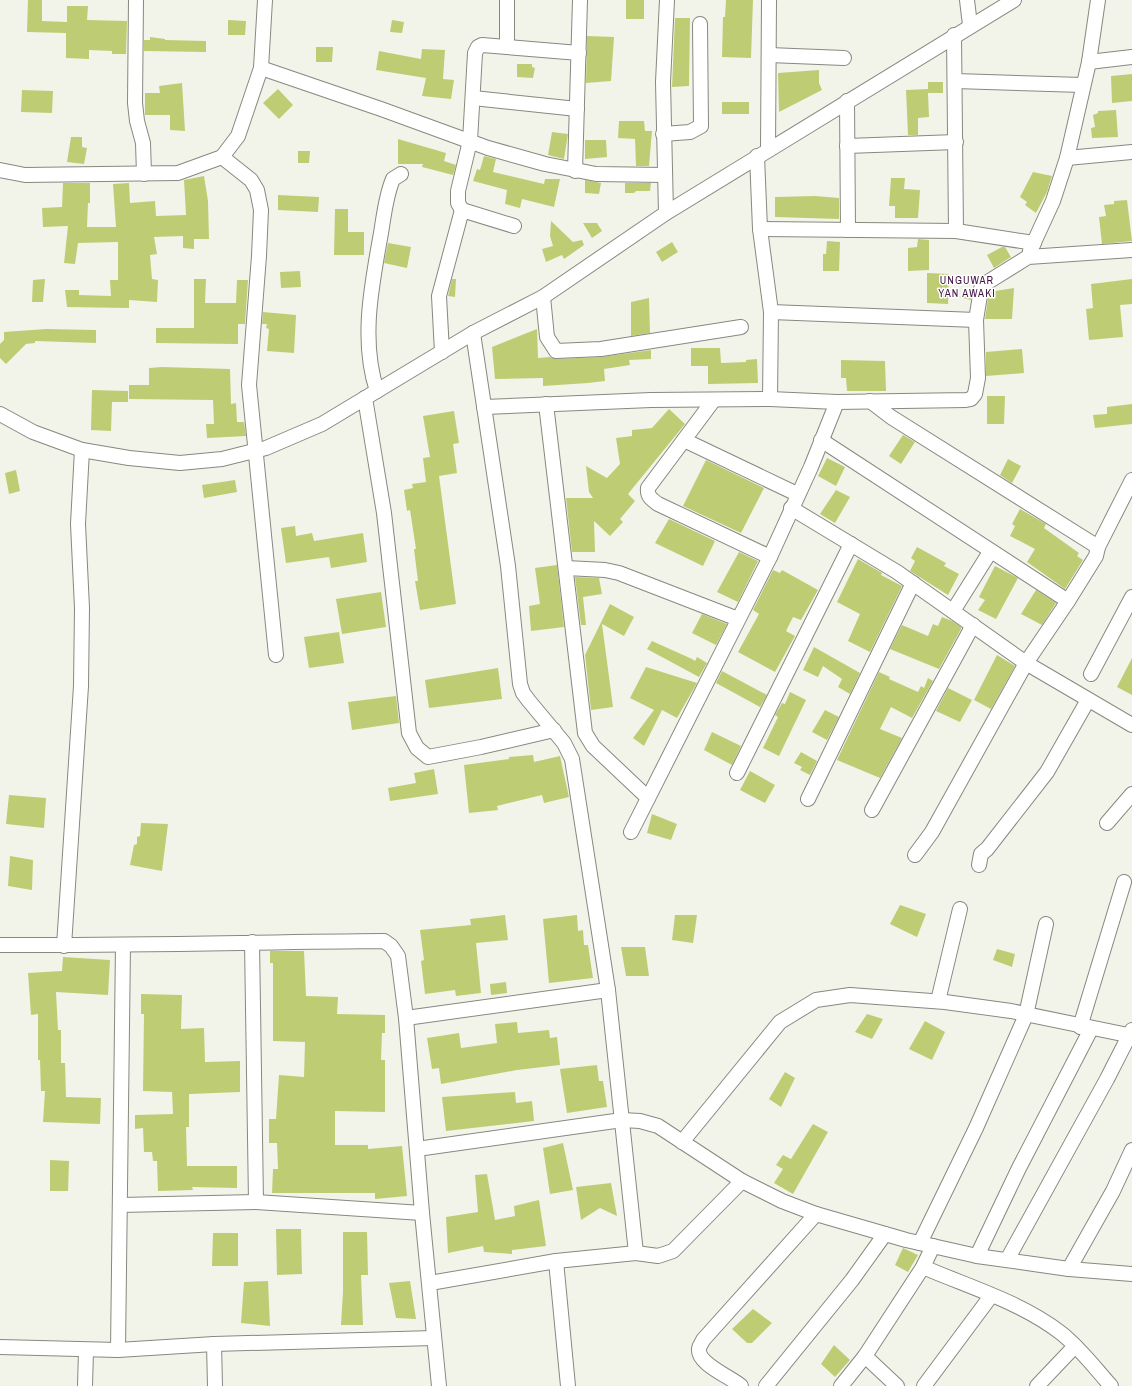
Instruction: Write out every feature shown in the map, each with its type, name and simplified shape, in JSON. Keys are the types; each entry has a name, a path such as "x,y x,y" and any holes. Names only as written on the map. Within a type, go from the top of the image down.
{"street":[{"path":"136,0 134,103 143,143 144,174"},
{"path":"0,170 25,175 178,173 222,157 238,136 262,68 265,0"},
{"path":"506,47 508,0"},
{"path":"575,171 580,0"},
{"path":"666,213 663,82 667,0"},
{"path":"769,0 769,55 760,229 771,312 770,399"},
{"path":"967,0 970,25"},
{"path":"0,414 34,432 82,450 130,458 180,463 222,459 266,448 322,424 473,333 543,297 666,213 970,25 1014,0"},
{"path":"1028,257 1053,201 1067,158 1088,62 1098,0"},
{"path":"663,134 690,132 701,126 700,24"},
{"path":"954,35 956,231"},
{"path":"514,226 462,210 458,203 458,191 470,141 475,53 482,45 579,53"},
{"path":"769,55 844,58"},
{"path":"1088,62 1132,57"},
{"path":"262,68 470,141 544,164 596,174 664,175"},
{"path":"955,81 1083,85"},
{"path":"473,98 577,109"},
{"path":"847,101 848,230"},
{"path":"847,146 956,142"},
{"path":"1067,158 1132,152"},
{"path":"222,157 251,180 257,190 261,210 249,385 276,655"},
{"path":"401,174 393,179 388,194 374,271 368,332 372,377 371,395 409,733 417,748 428,756 480,747 554,730"},
{"path":"442,352 439,296 462,210"},
{"path":"760,229 956,231 1034,243"},
{"path":"484,407 651,400 770,399 837,402 971,399 975,394 978,378 976,320 982,287 1028,257 1132,250"},
{"path":"543,297 547,337 556,351 601,349 741,327"},
{"path":"771,312 976,320"},
{"path":"473,333 508,566 520,684 523,693 529,702 564,743 572,759 608,990 636,1253"},
{"path":"713,400 648,488 647,493 650,499 658,504 770,557"},
{"path":"870,401 891,417 1098,547"},
{"path":"631,832 770,557 837,402"},
{"path":"546,404 585,733 593,746 648,798"},
{"path":"684,440 797,494"},
{"path":"821,440 990,552 1068,601"},
{"path":"64,946 81,686 82,608 78,524 82,450"},
{"path":"915,855 932,832 1026,663 1068,601 1096,556 1098,547 1132,480"},
{"path":"791,508 914,583 1026,663 1088,700 1131,721"},
{"path":"737,772 852,544"},
{"path":"953,611 990,552"},
{"path":"566,568 605,570 619,573 738,619"},
{"path":"808,799 914,583"},
{"path":"1092,674 1132,597"},
{"path":"872,810 973,625"},
{"path":"979,865 981,854 988,848 1047,772 1088,700"},
{"path":"1106,823 1132,794"},
{"path":"977,1256 1086,1028 1124,882"},
{"path":"938,1001 960,909"},
{"path":"841,1386 865,1356 923,1267 927,1244 1026,1015 1046,924"},
{"path":"0,945 64,946 384,941 391,946 398,956 406,1018 422,1213 430,1282 439,1386"},
{"path":"252,942 256,1202"},
{"path":"118,1350 123,945"},
{"path":"406,1018 608,990"},
{"path":"682,1142 780,1022 816,1000 850,995 938,1001 1011,1011 1086,1028 1131,1034 1007,1260"},
{"path":"417,1149 622,1120 640,1121 658,1126 742,1181 782,1201 816,1214 885,1234 977,1256 1069,1269 1132,1274"},
{"path":"1069,1269 1113,1191 1132,1150"},
{"path":"430,1282 556,1261 636,1253 658,1256 673,1251 742,1181"},
{"path":"120,1205 256,1202 422,1213"},
{"path":"741,1386 707,1365 700,1355 699,1349 703,1340 816,1214"},
{"path":"766,1386 852,1280 885,1234"},
{"path":"556,1261 568,1386"},
{"path":"923,1267 1026,1310 1061,1333 1075,1346 1111,1386"},
{"path":"924,1386 991,1296"},
{"path":"0,1347 118,1350 214,1344 434,1338"},
{"path":"214,1344 215,1386"},
{"path":"1037,1386 1075,1346"},
{"path":"85,1386 86,1350"},
{"path":"865,1356 897,1386"}],"building":[{"path":"28,0 42,0 42,21 67,22 67,6 88,6 87,20 127,21 126,54 112,54 112,51 89,50 89,59 66,58 66,33 27,32"},
{"path":"626,0 644,0 644,19 626,19"},
{"path":"726,0 753,0 751,58 722,57 723,17 725,17"},
{"path":"675,18 690,18 689,86 672,87"},
{"path":"228,20 246,21 245,35 228,35"},
{"path":"392,20 404,22 402,33 390,32"},
{"path":"587,36 614,37 611,81 586,83"},
{"path":"150,37 165,40 206,41 206,52 144,51 144,40 150,40"},
{"path":"316,47 333,47 332,62 316,62"},
{"path":"422,49 445,50 443,79 454,80 451,99 422,96 426,78 376,70 379,51 421,59"},
{"path":"517,64 532,64 532,67 535,68 533,78 517,77"},
{"path":"819,70 819,83 822,90 779,112 778,73"},
{"path":"1132,74 1132,101 1112,103 1111,76"},
{"path":"928,82 943,82 943,93 928,93 929,117 918,118 918,135 908,135 906,90 928,89"},
{"path":"182,83 185,131 170,130 170,115 145,115 145,93 160,93 159,86"},
{"path":"278,89 293,105 279,119 263,103"},
{"path":"22,90 53,91 52,113 21,112"},
{"path":"722,102 749,102 749,114 722,114"},
{"path":"1116,110 1118,137 1092,138 1091,128 1095,127 1093,115 1098,113 1098,111"},
{"path":"619,121 644,121 645,131 652,131 649,166 636,166 635,139 618,138"},
{"path":"552,132 568,134 564,159 548,155"},
{"path":"71,137 82,137 82,147 87,148 84,164 67,162"},
{"path":"398,139 446,153 444,161 456,165 453,175 422,167 423,164 398,164"},
{"path":"585,140 606,140 607,157 585,159"},
{"path":"298,151 310,151 309,163 298,163"},
{"path":"484,156 496,159 493,172 544,184 545,179 560,179 554,207 522,199 520,208 505,204 507,190 473,181 477,169 480,170"},
{"path":"1033,172 1052,176 1047,192 1036,213 1025,205 1027,202 1020,197"},
{"path":"204,176 208,201 209,239 194,239 194,249 183,248 183,236 154,237 157,254 150,255 152,279 158,280 157,302 129,300 129,308 67,307 65,290 79,290 79,295 111,296 110,280 118,280 118,242 78,243 75,264 64,263 68,226 43,227 42,208 62,207 63,183 90,183 90,203 88,203 87,227 116,227 113,184 129,183 130,203 155,201 156,216 186,215 184,180"},
{"path":"891,178 905,178 904,189 920,190 918,218 895,218 895,206 889,206"},
{"path":"585,180 601,183 599,194 585,193"},
{"path":"625,183 651,183 650,191 625,193"},
{"path":"278,195 319,197 318,212 278,210"},
{"path":"815,196 839,198 839,219 775,217 775,197"},
{"path":"1127,200 1132,241 1102,244 1099,217 1106,216 1104,205 1114,204 1114,201"},
{"path":"335,209 348,209 348,232 364,232 364,255 334,255"},
{"path":"551,221 573,242 582,240 584,245 564,259 562,255 546,262 542,249 553,246 550,236"},
{"path":"583,223 597,223 602,231 592,238"},
{"path":"918,239 929,240 929,270 908,271 908,248 917,247"},
{"path":"827,241 840,242 839,271 823,271 823,254 826,254"},
{"path":"672,242 678,252 662,262 656,252"},
{"path":"388,243 411,247 407,268 384,263"},
{"path":"1002,247 1005,247 1011,257 994,268 987,255"},
{"path":"300,271 301,287 281,288 280,272"},
{"path":"927,273 949,274 948,304 927,303"},
{"path":"45,279 43,302 32,302 33,280"},
{"path":"194,279 206,279 205,303 236,303 237,280 248,280 245,324 238,324 238,344 156,343 156,328 194,328"},
{"path":"452,279 456,279 455,297 448,296"},
{"path":"1132,279 1132,304 1120,305 1123,337 1089,340 1086,309 1093,308 1091,284"},
{"path":"1014,288 1012,319 985,319 989,292"},
{"path":"971,295 971,300 959,297"},
{"path":"649,298 650,333 631,336 631,302"},
{"path":"263,312 296,315 294,353 267,351 269,329 266,328 267,324 262,324"},
{"path":"46,329 96,330 96,343 35,341 35,343 26,344 6,364 0,358 0,344 4,340 4,332"},
{"path":"537,329 538,358 550,357 556,359 601,357 651,350 651,359 629,360 630,365 604,369 605,381 543,386 543,378 495,379 492,347"},
{"path":"691,348 720,348 721,363 746,362 746,360 757,359 758,383 708,384 708,366 691,366"},
{"path":"1022,349 1024,373 986,376 986,352"},
{"path":"841,360 885,361 886,391 847,391 846,378 841,378"},
{"path":"149,368 230,369 231,404 236,403 237,422 244,422 246,436 207,438 206,424 214,424 213,400 129,399 129,385 149,385"},
{"path":"92,390 128,391 128,402 112,402 111,431 91,430"},
{"path":"987,396 1005,396 1004,424 987,424"},
{"path":"1132,404 1132,424 1095,428 1093,415 1107,414 1107,407"},
{"path":"669,409 685,424 628,494 635,501 620,519 623,522 610,536 594,521 595,552 572,552 566,498 593,498 589,492 586,466 607,478 620,464 616,438 632,436 632,430 652,428"},
{"path":"454,411 459,443 453,444 457,473 439,476 456,604 420,610 415,581 418,581 414,549 416,549 410,510 407,511 404,490 413,488 412,484 426,482 423,458 430,457 423,416"},
{"path":"903,435 915,442 901,464 889,456"},
{"path":"827,458 845,467 836,486 818,476"},
{"path":"1008,459 1021,466 1012,483 1000,475"},
{"path":"706,460 764,488 741,533 683,506"},
{"path":"16,470 20,491 9,494 5,473"},
{"path":"235,480 237,492 204,498 202,485"},
{"path":"836,490 850,497 835,523 820,514"},
{"path":"1020,509 1046,524 1044,528 1079,553 1077,556 1083,560 1065,589 1027,562 1035,549 1010,536 1015,526 1012,524"},
{"path":"669,519 715,541 703,566 655,543"},
{"path":"295,526 296,536 312,533 314,541 363,533 367,562 331,568 329,557 286,563 281,528"},
{"path":"917,547 946,563 944,566 959,574 948,595 910,571 915,561 911,558"},
{"path":"739,552 758,561 738,602 717,592"},
{"path":"858,559 882,573 881,575 902,586 870,652 848,641 860,614 837,602"},
{"path":"557,565 564,627 531,631 529,606 540,604 535,568"},
{"path":"995,566 1018,578 996,619 978,610 985,600 979,597"},
{"path":"773,570 780,573 782,570 818,590 801,620 793,617 786,631 795,636 775,672 738,652 759,614 753,610"},
{"path":"575,577 599,578 602,594 583,597 586,625 581,625"},
{"path":"1036,590 1056,603 1042,625 1021,614"},
{"path":"381,592 386,627 342,634 336,599"},
{"path":"610,604 634,617 624,636 602,624 613,707 591,710 585,655"},
{"path":"702,614 727,624 716,645 692,633"},
{"path":"942,617 952,621 961,627 961,629 939,669 890,649 902,625 928,636 933,624 938,626"},
{"path":"339,632 344,663 309,668 304,637"},
{"path":"652,641 695,661 697,657 707,663 699,677 647,649"},
{"path":"814,647 860,673 850,694 838,687 842,679 823,666 818,677 803,670"},
{"path":"997,655 1015,666 991,709 974,700"},
{"path":"1132,658 1132,695 1117,687"},
{"path":"646,667 697,683 677,718 662,710 644,746 633,738 654,710 630,698"},
{"path":"498,668 502,699 429,708 425,680"},
{"path":"722,671 767,695 760,707 716,683"},
{"path":"879,672 890,677 889,679 918,692 921,686 924,688 928,678 933,681 912,718 891,707 880,729 902,738 880,778 837,760"},
{"path":"948,688 972,700 960,722 936,711"},
{"path":"790,692 806,700 779,756 763,748 778,717 775,715 782,703 785,704"},
{"path":"396,696 399,723 352,730 348,702"},
{"path":"825,710 839,717 827,740 812,732"},
{"path":"712,732 741,746 732,765 704,750"},
{"path":"801,752 817,761 810,775 800,770 802,767 794,763"},
{"path":"533,755 534,762 560,756 569,797 544,803 542,795 497,806 498,810 469,813 464,765 509,759 509,757"},
{"path":"434,769 438,794 390,801 388,788 416,783 414,773"},
{"path":"750,771 775,785 765,803 740,790"},
{"path":"9,795 46,798 44,828 6,824"},
{"path":"652,814 677,824 671,840 647,833"},
{"path":"141,823 168,824 162,871 130,865 134,845 137,844 137,837 140,836"},
{"path":"10,856 33,860 32,890 8,886"},
{"path":"900,905 926,914 917,937 890,924"},
{"path":"505,915 508,940 476,943 481,993 456,996 455,990 425,994 421,961 424,960 420,930 471,925 470,919"},
{"path":"577,915 578,931 583,930 584,945 588,945 593,978 549,983 543,919"},
{"path":"675,915 697,915 693,943 672,940"},
{"path":"621,947 645,947 649,976 626,976"},
{"path":"997,949 1015,954 1012,967 993,960"},
{"path":"270,951 304,951 306,996 338,997 337,1014 385,1015 385,1033 382,1033 381,1060 385,1060 385,1112 335,1111 335,1145 368,1145 368,1149 402,1146 407,1196 375,1199 375,1193 272,1193 273,1169 278,1169 277,1143 269,1143 269,1119 276,1119 279,1075 304,1077 305,1042 273,1041 273,963 270,963"},
{"path":"63,957 110,960 108,995 56,992 58,1030 61,1030 61,1063 65,1063 66,1097 101,1098 100,1124 43,1122 45,1091 41,1091 40,1060 38,1060 38,1014 31,1015 28,973 62,971"},
{"path":"506,982 507,993 491,995 490,984"},
{"path":"141,994 182,995 181,1029 204,1028 205,1062 240,1061 240,1092 189,1094 189,1127 186,1127 187,1166 237,1166 237,1188 192,1187 193,1190 158,1191 157,1161 153,1161 152,1152 144,1152 143,1128 135,1129 135,1115 173,1114 172,1092 143,1091 144,1014 141,1014"},
{"path":"867,1014 883,1019 872,1039 855,1032"},
{"path":"925,1021 945,1032 932,1060 909,1049"},
{"path":"517,1022 518,1033 549,1030 550,1038 557,1037 560,1065 517,1070 441,1084 439,1068 432,1069 427,1038 459,1033 461,1048 497,1043 495,1024"},
{"path":"597,1065 599,1081 603,1081 607,1107 567,1113 560,1069"},
{"path":"785,1072 795,1078 781,1107 769,1099"},
{"path":"515,1092 516,1103 532,1101 534,1121 446,1131 442,1097"},
{"path":"813,1124 828,1132 793,1194 774,1183 783,1169 776,1165 783,1155 791,1159"},
{"path":"563,1143 573,1190 550,1194 543,1148"},
{"path":"50,1160 69,1161 68,1191 50,1191"},
{"path":"487,1174 495,1220 515,1216 514,1206 539,1200 546,1246 512,1250 512,1254 484,1252 483,1246 448,1253 446,1217 478,1212 475,1175"},
{"path":"611,1183 617,1216 600,1208 581,1220 576,1187"},
{"path":"276,1229 301,1229 302,1274 277,1275"},
{"path":"343,1232 367,1232 368,1275 361,1275 363,1325 341,1325 343,1292"},
{"path":"213,1233 238,1233 238,1266 212,1266"},
{"path":"903,1248 918,1255 908,1272 895,1265"},
{"path":"268,1281 270,1326 241,1323 244,1282"},
{"path":"410,1281 416,1319 396,1318 389,1283"},
{"path":"753,1309 772,1323 752,1343 747,1343 732,1329"},
{"path":"834,1345 850,1360 835,1377 821,1364"}],"district":[{"name":"UNGUWAR YAN AWAKI","path":"967,286"}]}
